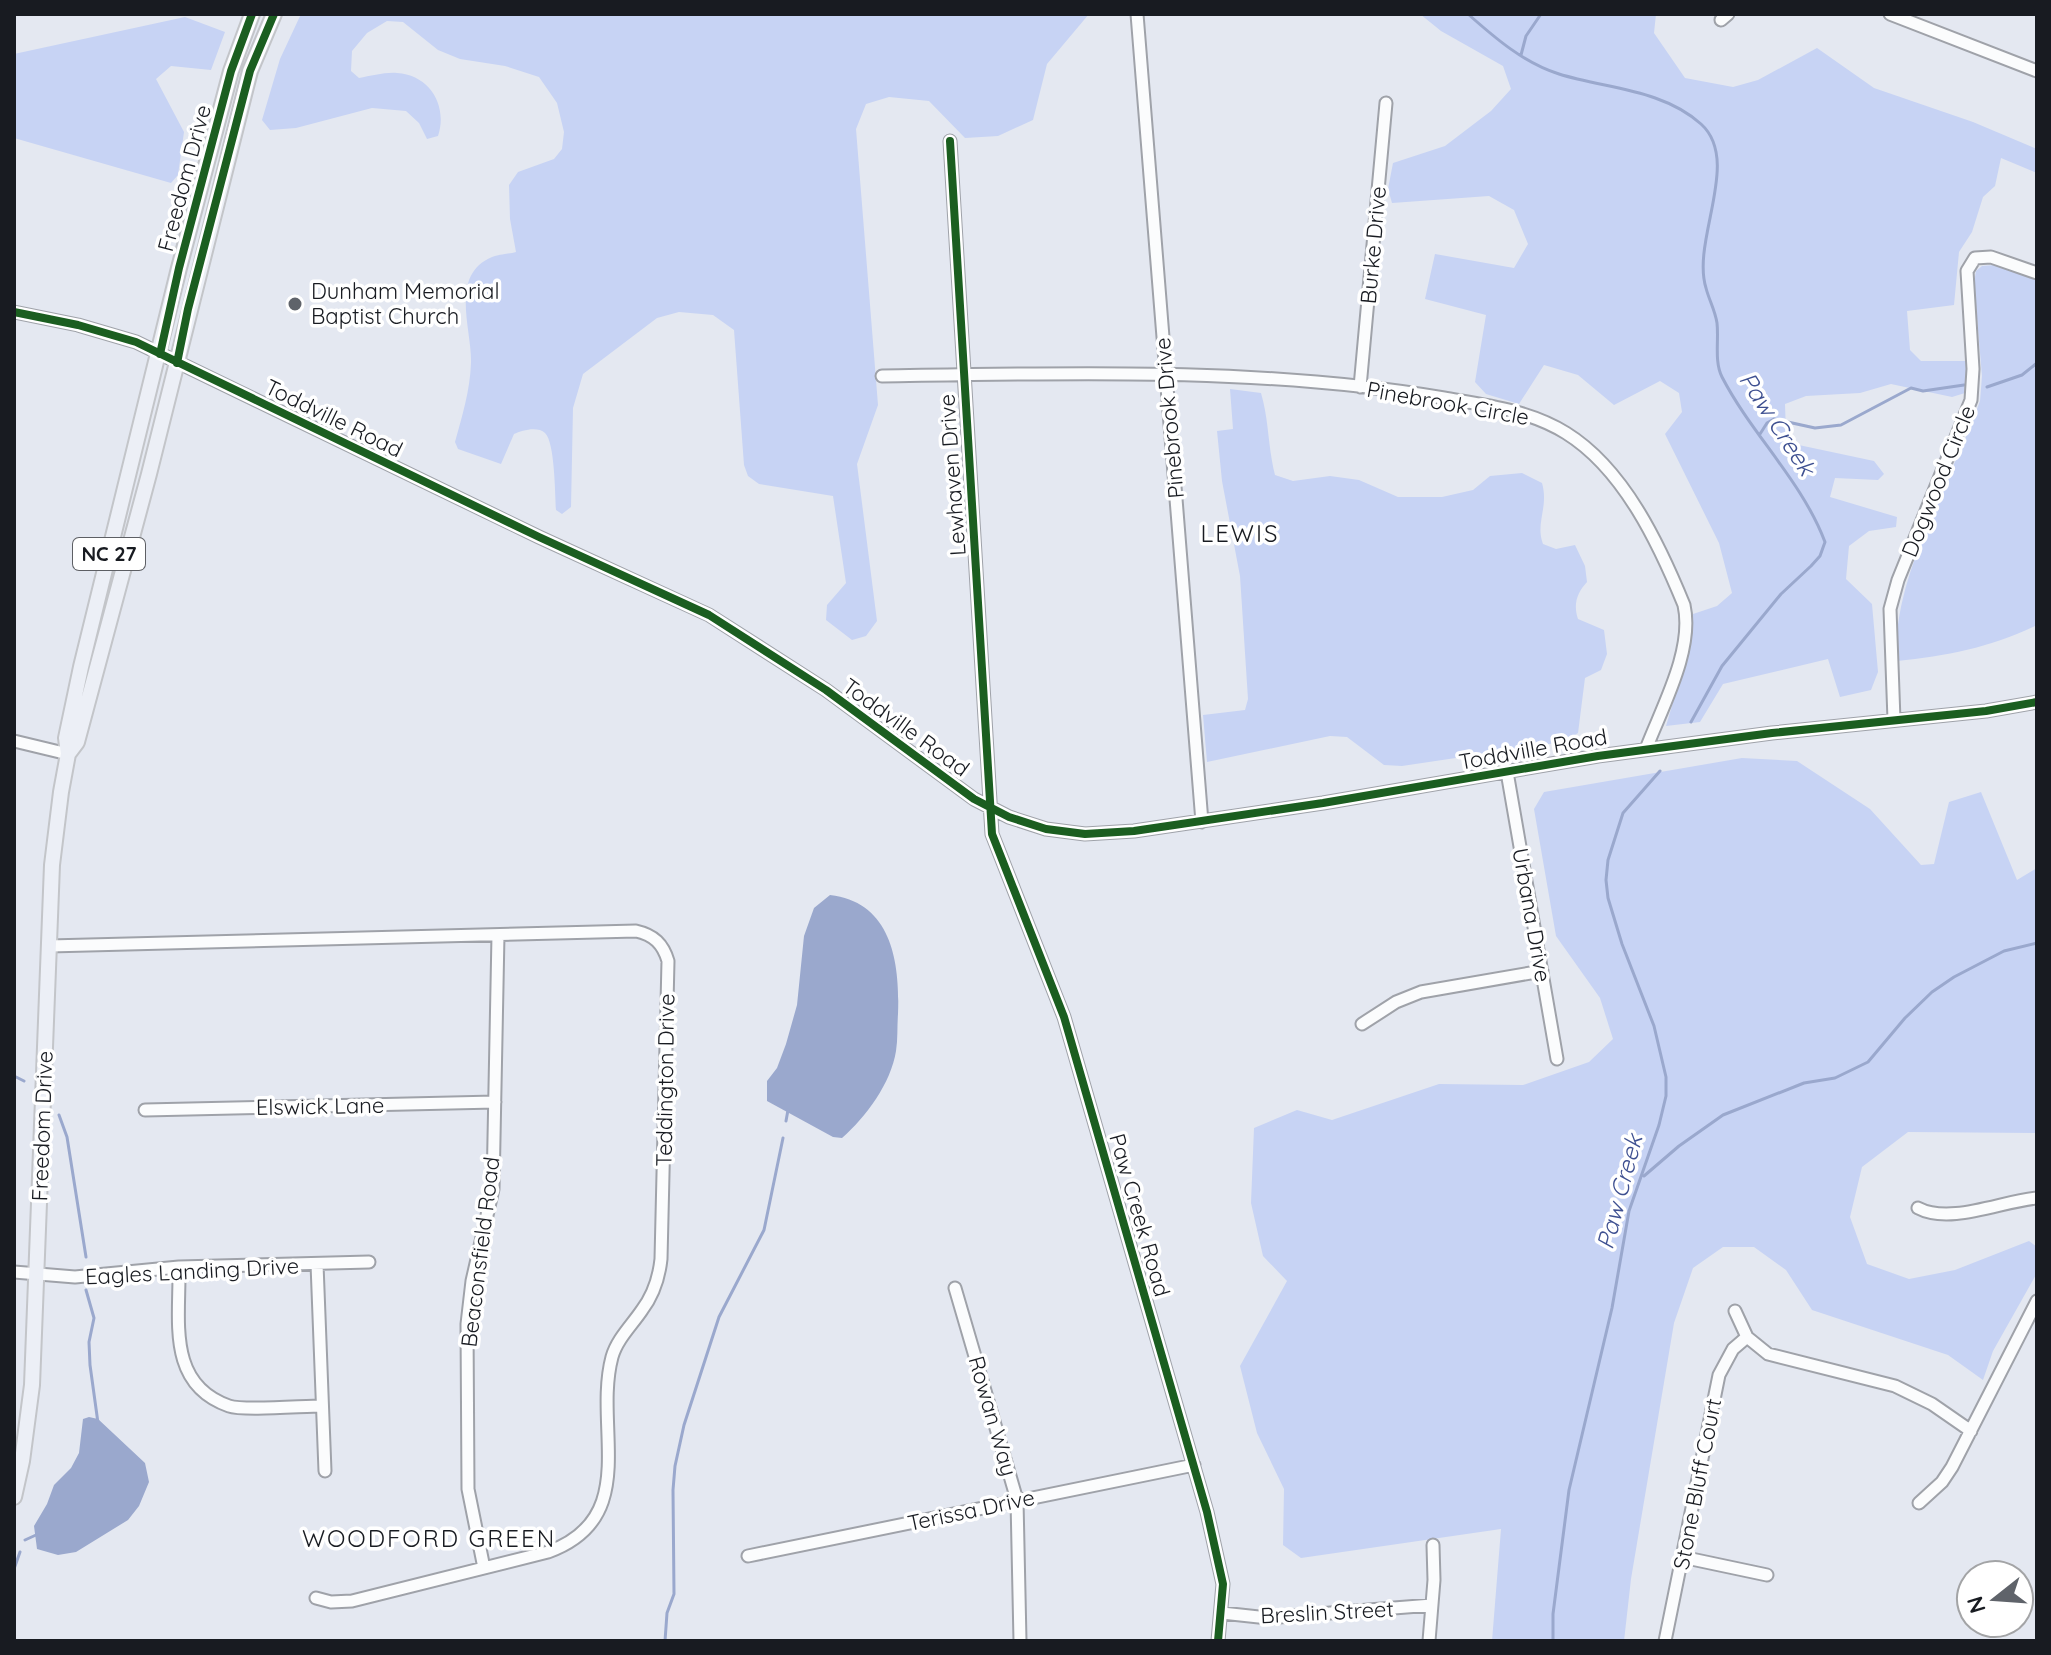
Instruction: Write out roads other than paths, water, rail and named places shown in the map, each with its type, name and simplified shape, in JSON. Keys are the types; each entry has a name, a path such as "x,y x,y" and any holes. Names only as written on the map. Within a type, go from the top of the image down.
{"main road":[{"name":"Freedom Drive","path":"14,1497 32,1385 49,946 55,834 68,754 66,738 179,268 231,71 252,14"},
{"name":"Freedom Drive","path":"68,754 77,742 250,71 274,14"}],"street":[{"name":"Pinebrook Drive","path":"1137,14 1202,822"},
{"path":"1890,14 2037,71"},
{"name":"Burke Drive","path":"1360,387 1386,103"},
{"name":"Lewhaven Drive","path":"950,141 989,808"},
{"name":"Dogwood Circle","path":"1894,720 1889,630 1893,593 1962,426 1973,386 1968,266 1975,258 1991,257 2037,273"},
{"name":"Toddville Road","path":"14,312 78,325 134,342 709,615 826,690 989,808 1033,826 1085,834 1134,831 1646,749 1986,711 2037,702"},
{"name":"Pinebrook Circle","path":"882,376 1166,375 1280,379 1438,397 1527,415 1549,424 1582,445 1619,485 1673,578 1686,618 1685,639 1674,676 1646,749"},
{"path":"14,741 68,754"},
{"name":"Urbana Drive","path":"1507,772 1557,1059"},
{"name":"Paw Creek Road","path":"989,808 994,842 1064,1017 1194,1465 1220,1563 1224,1595 1218,1641"},
{"name":"Teddington Drive","path":"49,946 636,931 652,936 665,951 668,961 661,1259 657,1282 643,1309 620,1340 610,1368 608,1478 597,1514 584,1532 559,1548 352,1601 331,1602 316,1598"},
{"name":"Beaconsfield Road","path":"484,1568 468,1489 467,1324 472,1281 491,1205 498,935"},
{"path":"1362,1024 1396,1002 1421,992 1542,971"},
{"name":"Elswick Lane","path":"145,1110 495,1102"},
{"path":"1918,1208 1928,1213 1955,1214 2037,1198"},
{"name":"Eagles Landing Drive","path":"14,1272 98,1276 179,1267 369,1262"},
{"path":"317,1264 325,1471"},
{"path":"179,1267 180,1348 193,1384 230,1406 322,1406"},
{"name":"Rowan Way","path":"955,1288 1017,1500 1020,1641"},
{"path":"1919,1503 1942,1482 2037,1301"},
{"path":"1735,1311 1747,1337 1768,1354 1908,1391 1971,1431"},
{"name":"Stone Bluff Court","path":"1665,1641 1719,1375 1733,1349 1747,1337"},
{"name":"Terissa Drive","path":"748,1556 1194,1465"},
{"path":"1429,1641 1433,1545"},
{"path":"1682,1557 1767,1575"},
{"name":"Breslin Street","path":"1222,1613 1268,1618 1432,1605"}],"waterway":[{"name":"Paw Creek","path":"1468,14 1522,57 1559,74 1669,104 1701,124 1712,140 1717,158 1717,179 1703,269 1717,323 1720,371 1734,398 1803,499 1825,542 1820,556 1781,594 1722,666 1691,722"},
{"path":"1521,55 1526,36 1541,14"},
{"path":"1987,387 2022,375 2037,363"},
{"path":"1760,434 1774,419 1815,428 1841,425 1911,388 1923,391 1964,385"},
{"name":"Paw Creek","path":"1553,1641 1553,1614 1569,1490 1612,1308 1629,1211 1666,1096 1666,1077 1654,1026 1622,944 1608,898 1606,880 1608,860 1623,813 1660,771"},
{"path":"1644,1176 1723,1115 1804,1083 1835,1078 1868,1062 1932,992 2004,951 2037,943"},
{"path":"14,1076 24,1081"},
{"path":"786,1121 788,1110"},
{"path":"59,1115 67,1137 86,1257"},
{"path":"665,1641 667,1613 674,1594 675,1466 684,1425 719,1317 764,1230 783,1138"},
{"path":"86,1290 94,1318 89,1342 98,1423"},
{"path":"25,1540 36,1535"},
{"path":"14,1569 20,1552"}],"place":[{"name":"Dunham Memorial Baptist Church","path":"295,304"}],"district":[{"name":"LEWIS","path":"1240,534"},
{"name":"WOODFORD GREEN","path":"429,1539"}]}
